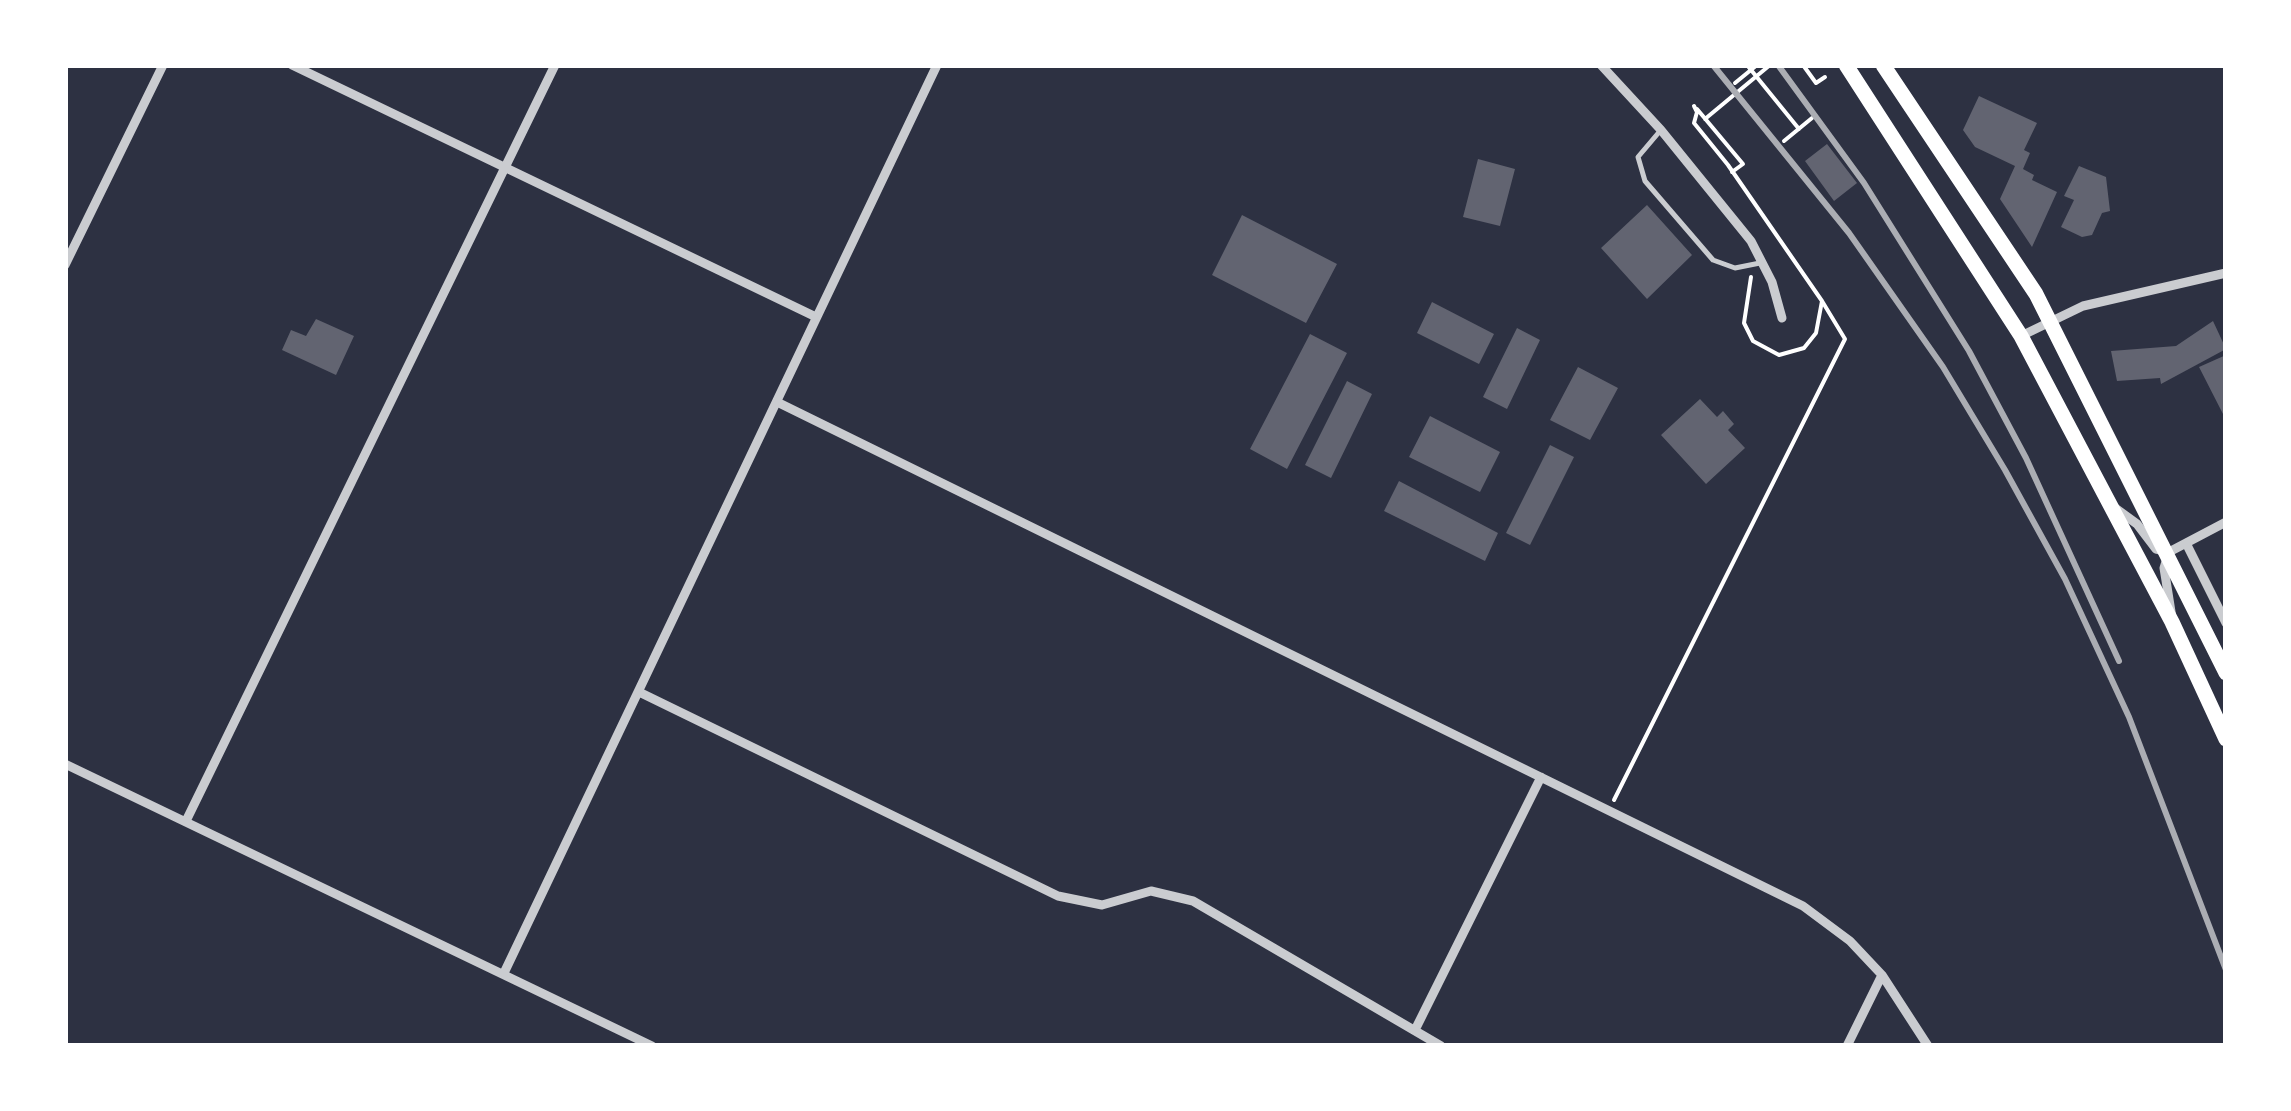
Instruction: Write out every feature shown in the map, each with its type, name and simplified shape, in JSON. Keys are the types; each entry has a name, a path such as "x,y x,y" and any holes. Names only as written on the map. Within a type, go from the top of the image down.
{"main road":[{"path":"1846,65 2020,336 2114,508 2226,739"},
{"path":"1883,65 2050,320 2226,673"}],"street":[{"path":"65,265 163,65"},
{"path":"292,65 816,317"},
{"path":"186,821 555,65"},
{"path":"504,973 936,65"},
{"path":"1601,65 1662,130 1763,262 1782,318"},
{"path":"2020,336 2082,306 2226,273"},
{"path":"776,402 1803,906 1850,941 1882,974 1928,1046"},
{"path":"2114,508 2137,524 2156,550 2168,552 2226,522"},
{"path":"2186,544 2226,623"},
{"path":"2168,552 2164,568 2172,622"},
{"path":"639,692 1058,896 1102,906 1150,891 1192,901 1441,1046"},
{"path":"65,764 652,1046"},
{"path":"1415,1030 1540,777"},
{"path":"1847,1046 1882,974"}],"lane":[{"path":"1662,130 1638,158 1645,181 1719,264 1735,268 1763,262"}],"path":[{"path":"1704,119 1770,65"},
{"path":"1804,65 1816,83 1825,78"},
{"path":"1735,83 1751,66 1799,129"},
{"path":"1694,106 1742,164 1732,172"},
{"path":"1784,141 1812,118"},
{"path":"1610,809 1845,340 1822,301"}],"building":[{"path":"1979,96 2037,123 2024,150 2030,153 2023,169 2034,175 2032,180 2057,192 2032,247 2000,199 2015,166 1975,147 1963,130"},
{"path":"1827,144 1857,183 1834,201 1805,161"},
{"path":"1478,159 1515,169 1500,226 1463,217"},
{"path":"2079,166 2106,177 2110,211 2102,213 2092,235 2082,237 2061,227 2074,200 2064,196"},
{"path":"1647,205 1692,255 1647,299 1601,248"},
{"path":"1242,215 1337,264 1306,323 1212,275"},
{"path":"1432,302 1494,334 1479,364 1417,333"},
{"path":"316,319 354,336 336,375 282,350 291,330 306,336"},
{"path":"2213,321 2226,349 2161,384 2160,378 2117,381 2111,351 2176,346"},
{"path":"1517,328 1540,340 1507,409 1483,397"},
{"path":"1310,334 1347,353 1287,469 1250,449"},
{"path":"2226,355 2226,412 2223,414 2199,367"},
{"path":"1578,367 1618,388 1590,440 1550,420"},
{"path":"1347,381 1372,394 1331,478 1305,465"},
{"path":"1700,399 1717,417 1723,411 1734,424 1728,430 1745,448 1706,484 1661,435"},
{"path":"1430,416 1500,452 1480,492 1409,457"},
{"path":"1550,445 1574,457 1530,545 1506,533"},
{"path":"1399,481 1498,533 1485,561 1384,511"}],"railway":[{"path":"1713,65 1849,233 1943,367 2005,470 2065,579 2129,717 2226,970"},
{"path":"1778,65 1864,183 1969,351 2026,458 2119,661"}]}
